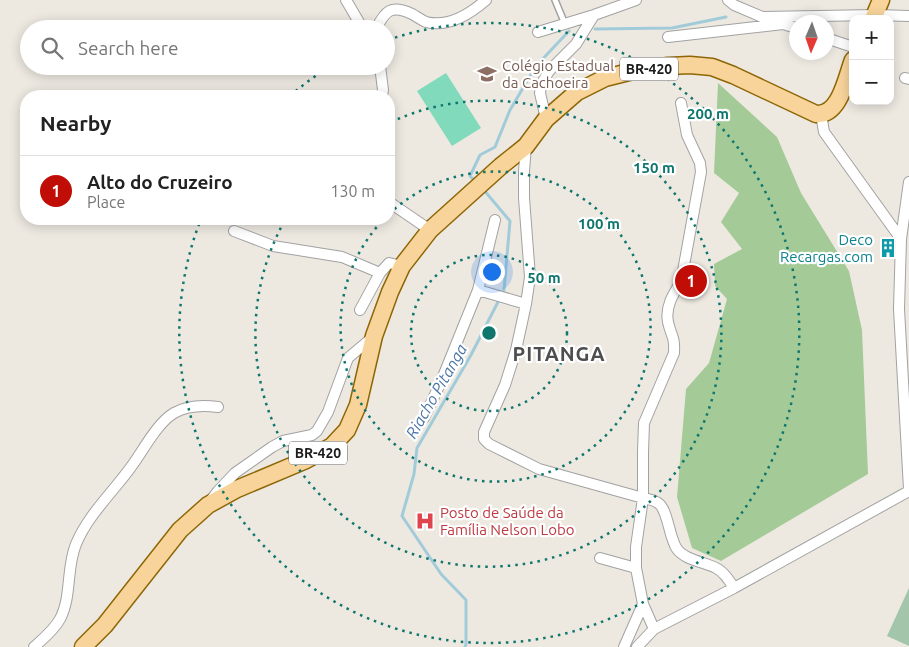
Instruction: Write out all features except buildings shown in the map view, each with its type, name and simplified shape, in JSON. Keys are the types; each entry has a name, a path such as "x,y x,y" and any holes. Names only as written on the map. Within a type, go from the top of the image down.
{"main road":[{"name":"BR-420","path":"83,647 105,626 180,530 208,505 237,489 306,460 332,446 347,430 358,405 374,336 402,266 430,230 526,146 546,119 577,92 605,78 633,71 690,65 712,67 733,74 816,114 821,114"},
{"path":"821,114 831,110 837,101 849,70"}],"street":[{"path":"346,0 358,20"},
{"path":"381,20 384,14 390,10 398,10 409,12 426,22 452,21 466,16 486,0"},
{"path":"538,32 636,0"},
{"path":"728,0 734,5 761,17 789,26"},
{"path":"761,17 877,11 909,16"},
{"path":"546,119 540,93 541,85 549,71 576,44 594,15"},
{"path":"668,37 783,24"},
{"path":"834,41 849,46"},
{"path":"381,75 383,90"},
{"path":"654,630 643,604 636,568 636,547 643,498 644,423 674,353 675,341 668,321 669,304 681,282 701,172 700,163 687,135 681,103"},
{"path":"821,114 824,132 905,241"},
{"path":"526,146 524,198 530,276 526,304 516,350 505,384 484,432 484,439 489,444 539,469 657,502 662,506 671,536 678,550 687,556 718,568 734,588"},
{"path":"637,647 654,630 734,588 909,490 900,309 909,182"},
{"path":"395,206 430,230"},
{"path":"424,418 440,384 478,290 495,220"},
{"path":"234,231 273,246 342,256 380,273"},
{"path":"360,310 380,273 388,263 402,266"},
{"path":"478,290 526,304"},
{"path":"208,505 218,491 251,461 283,441 312,436 328,412 348,358 374,336"},
{"path":"34,647 60,619 66,600 75,546 86,524 131,468 163,422 186,407 202,405 218,407"},
{"path":"600,558 636,568"},
{"path":"624,647 643,604"}],"lane":[{"path":"555,0 565,24"}],"green space":[{"path":"446,73 481,128 452,146 417,91"},
{"path":"718,83 777,137 801,193 849,271 862,330 868,474 721,561 692,548 677,497 686,389 709,363 727,299 715,286 714,264 742,249 721,222 739,193 714,173"},
{"path":"909,588 909,646 887,636"}],"waterway":[{"path":"595,29 672,28 726,17"},
{"name":"Riacho Pitanga","path":"475,181 470,176 480,155 495,147 510,110 536,66 569,31"},
{"name":"Riacho Pitanga","path":"465,647 466,600 441,574 402,516 414,474 417,448 471,355 504,290 510,221 483,189"}],"place":[{"name":"Colégio Estadual da Cachoeira","path":"487,74"},
{"name":"Deco Recargas.com","path":"888,248"},
{"name":"Alto do Cruzeiro","path":"691,281"},
{"name":"Posto de Saúde da Família Nelson Lobo","path":"425,521"}],"district":[{"name":"PITANGA","path":"559,353"}]}
